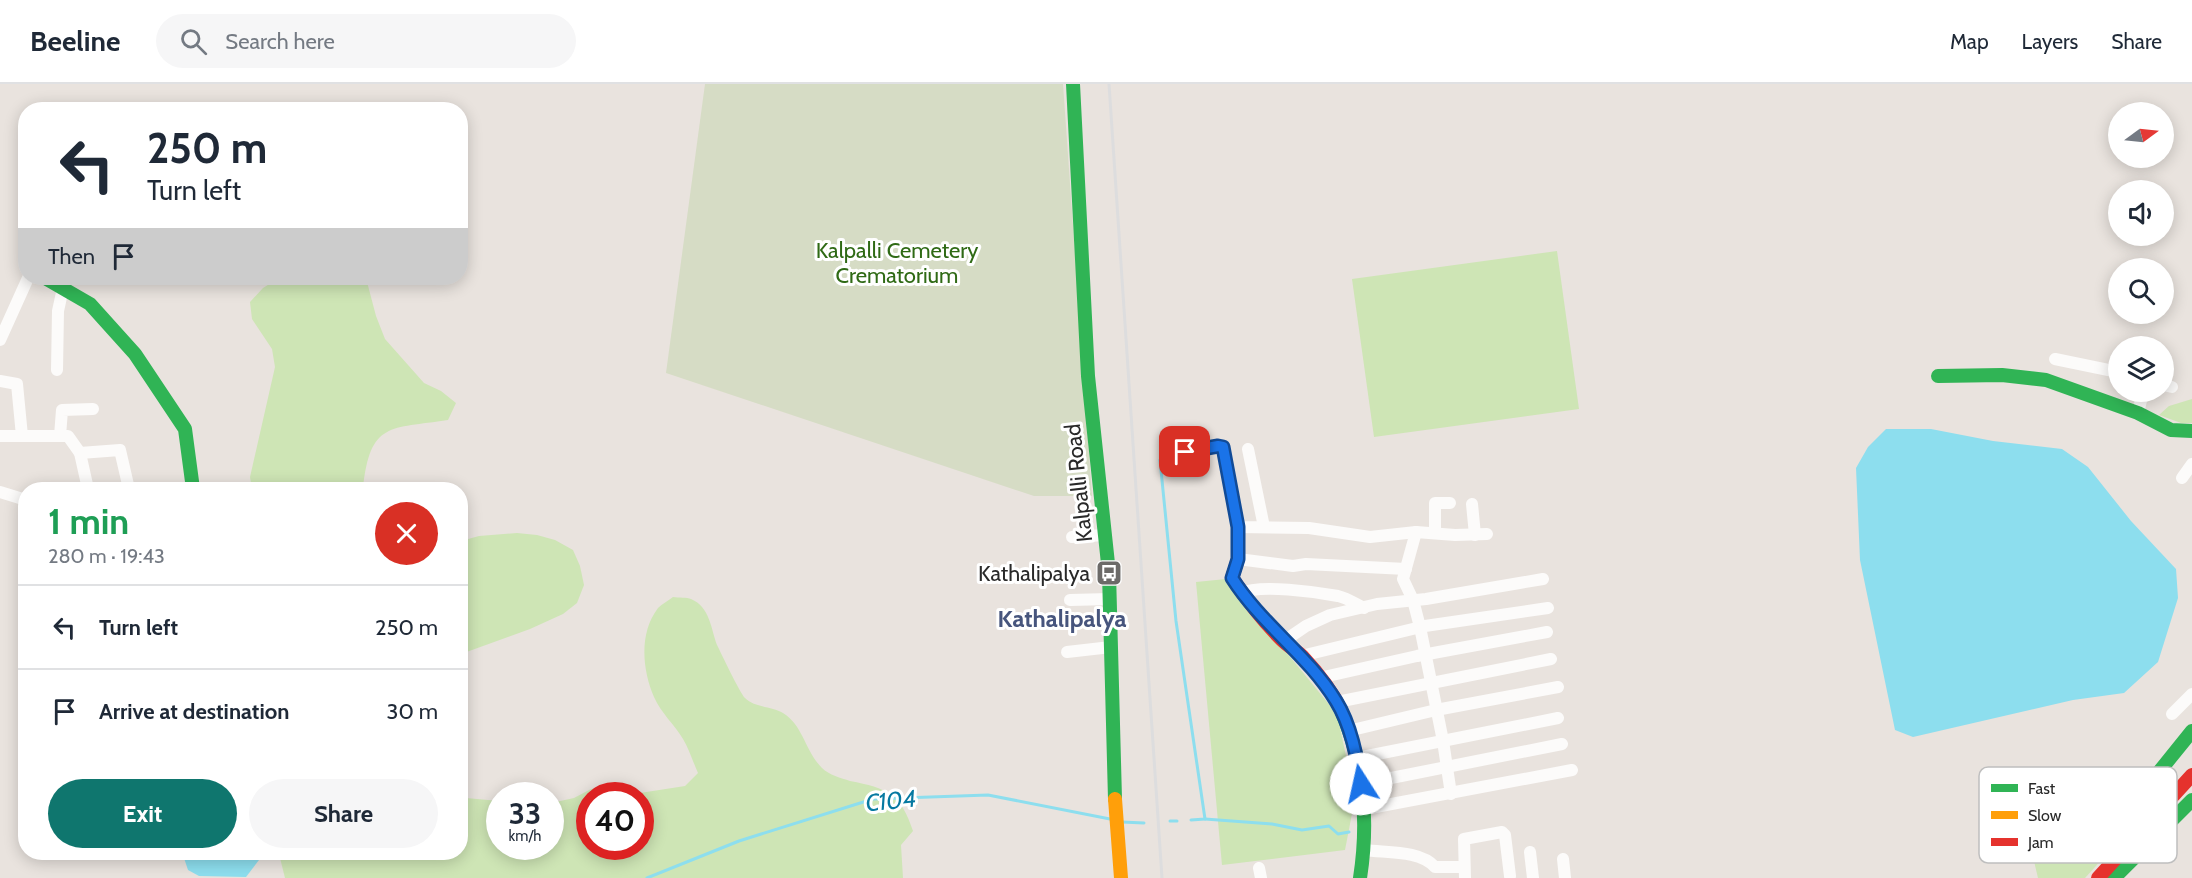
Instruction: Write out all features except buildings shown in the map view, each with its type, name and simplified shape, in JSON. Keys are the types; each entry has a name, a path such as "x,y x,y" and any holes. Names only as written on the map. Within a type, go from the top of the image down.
{"street":[{"name":"Kalpalli Road","path":"1073,84 1088,376 1110,599 1116,820 1120,878"},
{"path":"0,340 24,285"},
{"path":"58,285 90,304 135,354 185,429 192,482"},
{"path":"57,370 58,311 63,288"},
{"path":"2055,359 2108,370"},
{"path":"1938,376 2002,375 2046,380 2138,413 2171,430 2192,431"},
{"path":"0,381 17,384 22,436"},
{"path":"2138,413 2141,402"},
{"path":"60,436 62,410 93,409"},
{"path":"0,436 68,436 80,453 86,482"},
{"path":"1185,452 1223,447 1238,527 1238,559 1232,578 1242,593 1284,641 1301,656 1337,702 1357,758 1365,809 1365,850 1360,878"},
{"path":"1248,449 1264,527"},
{"path":"80,453 120,450 127,482"},
{"path":"2182,477 2192,464"},
{"path":"0,492 18,498"},
{"path":"1435,533 1435,504 1450,503"},
{"path":"1238,527 1308,528 1370,537 1416,532 1481,534 1472,504"},
{"path":"1416,532 1404,579 1413,600 1426,654 1443,741 1450,794"},
{"path":"1072,537 1105,535"},
{"path":"1238,559 1293,566 1306,564 1406,569"},
{"path":"1284,641 1306,626 1330,615 1543,579"},
{"path":"1242,593 1250,589 1264,588 1329,595 1340,597 1364,608"},
{"path":"1070,600 1110,599"},
{"path":"1301,656 1420,627 1548,608"},
{"path":"1319,678 1426,654 1547,632"},
{"path":"1067,652 1111,647"},
{"path":"1337,702 1551,659"},
{"path":"1348,731 1436,710 1558,687"},
{"path":"2172,714 2192,694"},
{"path":"1357,758 1558,718"},
{"path":"2163,767 2192,731"},
{"path":"1361,784 1562,744"},
{"path":"1365,809 1572,770"},
{"path":"2177,790 2192,775"},
{"path":"2177,815 2192,800"},
{"path":"1365,850 1419,857 1429,861 1435,867 1464,873 1464,839 1502,832 1505,835 1510,876"},
{"path":"1530,852 1533,878"},
{"path":"1563,860 1565,878"},
{"path":"2098,878 2111,863"},
{"path":"2114,878 2129,863"}],"green space":[{"name":"Kalpalli Cemetery Crematorium","path":"705,84 1063,84 1092,496 1034,496 666,373"},
{"path":"1557,251 1579,409 1374,437 1352,279"},
{"path":"268,285 368,285 385,339 424,383 441,391 456,403 448,420 411,425 386,432 371,451 364,482 251,482 250,477 275,367 272,349 252,319 250,302"},
{"path":"2192,399 2192,423 2181,423 2159,415 2169,406"},
{"path":"517,533 537,535 555,540 573,550 580,566 584,585 577,603 563,614 530,629 468,651 468,539"},
{"path":"1226,579 1337,714 1355,798 1345,850 1222,865 1196,582"},
{"path":"673,597 689,598 697,603 706,613 717,645 745,698 754,704 779,711 790,718 800,731 816,761 828,773 883,790 898,801 913,831 901,845 903,878 285,878 280,860 468,860 468,798 486,800 486,860 564,860 564,800 576,797 576,860 654,860 654,791 685,786 698,773 683,739 660,708 650,686 644,651 652,618 658,608"},
{"path":"2034,863 2099,863 2085,878 2038,878"}],"water":[{"path":"1886,429 1931,429 1993,441 2062,449 2088,467 2131,521 2176,569 2178,598 2158,662 2124,693 2073,700 1913,737 1895,730 1860,560 1856,468 1868,447"},
{"path":"185,860 259,860 246,877 199,876 188,870"}],"waterway":[{"path":"1160,460 1176,621 1205,819 1191,820"},
{"name":"C104","path":"647,878 739,841 873,799 988,795 1110,819"},
{"name":"C104","path":"1205,819 1272,824 1302,830 1329,826 1338,834 1349,832"},
{"name":"C104","path":"1170,821 1177,821"},
{"name":"C104","path":"1122,822 1144,823"}],"railway":[{"path":"1109,84 1162,878"}],"traffic: fast":[{"path":"1073,84 1088,376 1109,573 1115,799"},
{"path":"57,285 90,304 135,354 185,429 192,482"},
{"path":"1938,376 2002,375 2046,380 2138,413 2171,430 2192,431"},
{"path":"1341,710 1355,751 1362,792 1364,835 1360,878"},
{"path":"2163,767 2192,731"},
{"path":"2177,815 2192,800"},
{"path":"2114,878 2129,863"}],"traffic: slow":[{"path":"1115,799 1121,878"}],"traffic: jam":[{"path":"1238,527 1238,559 1232,578 1268,625 1314,669 1341,710"},
{"path":"2177,791 2192,775"},
{"path":"2098,878 2112,863"}],"place":[{"name":"Kathalipalya","path":"1109,573"}],"district":[{"name":"Kathalipalya","path":"1062,619"}],"route":[{"path":"1185,452 1223,447 1238,527 1238,559 1232,578 1242,593 1284,641 1301,656 1337,702 1357,758 1361,784"}]}
